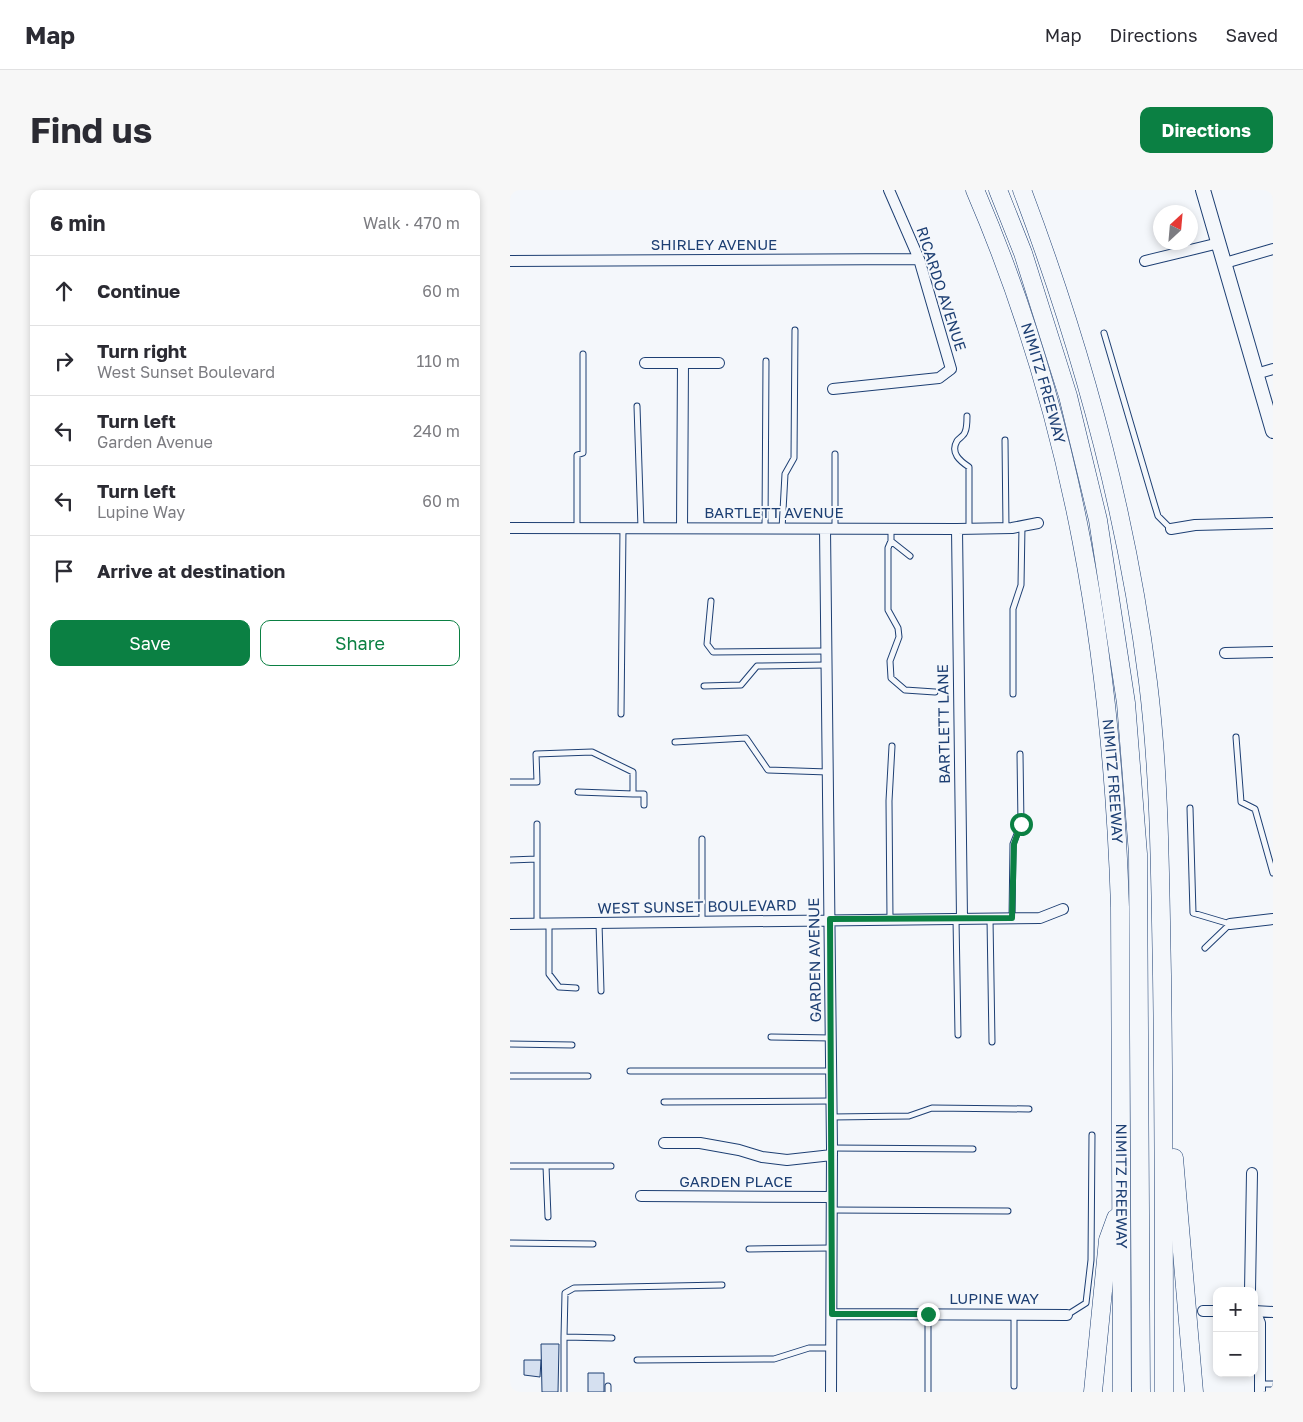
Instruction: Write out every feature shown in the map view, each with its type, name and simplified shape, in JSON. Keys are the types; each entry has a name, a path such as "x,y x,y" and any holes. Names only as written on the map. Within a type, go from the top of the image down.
{"highway":[{"name":"NIMITZ FREEWAY","path":"975,190 1007,269 1050,404 1083,543 1105,683 1117,820 1120,907 1122,1392"},
{"path":"998,190 1023,253 1068,396 1098,520 1126,703 1138,854 1140,1392"},
{"path":"1022,190 1048,260 1091,396 1110,473 1136,606 1148,680 1156,758 1159,828 1163,1031 1164,1392"},
{"path":"1163,1031 1194,1392"},
{"path":"1093,1392 1108,1240 1120,1206"}],"street":[{"name":"RICARDO AVENUE","path":"833,389 939,378 951,370 918,259 889,190"},
{"path":"1203,190 1273,431"},
{"path":"1146,261 1219,243"},
{"path":"1225,263 1273,249"},
{"name":"SHIRLEY AVENUE","path":"510,261 918,259"},
{"path":"645,363 719,363"},
{"path":"682,528 683,363"},
{"path":"1256,374 1273,369"},
{"name":"BARTLETT AVENUE","path":"510,528 957,529 1006,528 1038,522"},
{"path":"1171,529 1195,525 1273,523"},
{"name":"GARDEN AVENUE","path":"830,529 827,665 832,1101 831,1392"},
{"name":"BARTLETT LANE","path":"957,529 959,918"},
{"path":"1226,653 1273,652"},
{"name":"WEST SUNSET BOULEVARD","path":"510,924 1040,918 1063,909"},
{"path":"1230,924 1250,920 1273,919"},
{"path":"664,1144 700,1143 739,1150 762,1157 787,1160 832,1151"},
{"path":"1250,1287 1252,1173"},
{"name":"GARDEN PLACE","path":"641,1196 831,1197"},
{"path":"1258,1311 1273,1312"},
{"path":"1203,1312 1213,1312"},
{"name":"LUPINE WAY","path":"832,1314 1067,1314"},
{"path":"1258,1318 1260,1323 1260,1388"}],"lane":[{"path":"782,529 784,479 788,467 794,458 795,330"},
{"path":"1104,333 1158,516 1171,529"},
{"path":"578,528 576,455 583,454 583,354"},
{"path":"764,528 766,362"},
{"path":"637,406 641,528"},
{"path":"967,416 965,433 956,442 956,456 959,461 969,467 969,528"},
{"path":"1004,440 1006,528"},
{"path":"830,529 835,454"},
{"path":"1013,694 1013,609 1022,585 1022,525"},
{"path":"621,714 623,528"},
{"path":"891,529 891,541 888,548 888,610 898,628 899,637 890,661 891,678 904,690 934,692"},
{"path":"891,541 910,556"},
{"path":"711,601 707,644 713,652 827,651"},
{"path":"704,686 741,686 757,666 827,665"},
{"path":"1236,737 1241,802 1255,809 1273,873"},
{"path":"674,742 746,738 768,770 828,772"},
{"path":"890,919 889,801 892,746"},
{"path":"510,782 537,782 536,754 592,752 633,772 633,794"},
{"path":"1012,918 1014,844 1021,824 1020,754"},
{"path":"578,792 644,794 644,805"},
{"path":"1190,808 1193,913 1230,924 1205,948"},
{"path":"537,824 537,924"},
{"path":"702,839 702,923"},
{"path":"510,860 537,859"},
{"path":"958,1036 959,918"},
{"path":"990,918 992,1042"},
{"path":"549,924 549,974 559,987 576,988"},
{"path":"599,924 601,991"},
{"path":"772,1037 831,1038"},
{"path":"510,1044 572,1045"},
{"path":"630,1071 831,1071"},
{"path":"510,1076 588,1076"},
{"path":"664,1102 832,1101"},
{"path":"832,1117 908,1116 932,1108 1029,1109"},
{"path":"1067,1314 1086,1303 1091,1260 1092,1135"},
{"path":"832,1151 973,1149"},
{"path":"510,1166 610,1166"},
{"path":"546,1166 548,1217"},
{"path":"831,1210 1008,1210"},
{"path":"510,1243 593,1244"},
{"path":"749,1249 831,1248"},
{"path":"564,1392 565,1294 574,1288 722,1285"},
{"path":"928,1314 928,1392"},
{"path":"1014,1314 1014,1386"},
{"path":"564,1337 612,1338"},
{"path":"637,1360 774,1359 809,1348 832,1348"},
{"path":"1260,1388 1273,1384"}],"building":[{"path":"541,1344 559,1344 558,1392 542,1392"},
{"path":"524,1360 541,1360 540,1377 524,1375"},
{"path":"588,1373 604,1373 604,1392 588,1392"}],"route":[{"path":"928,1314 832,1314 830,919 1012,918 1014,844 1021,824"}]}
